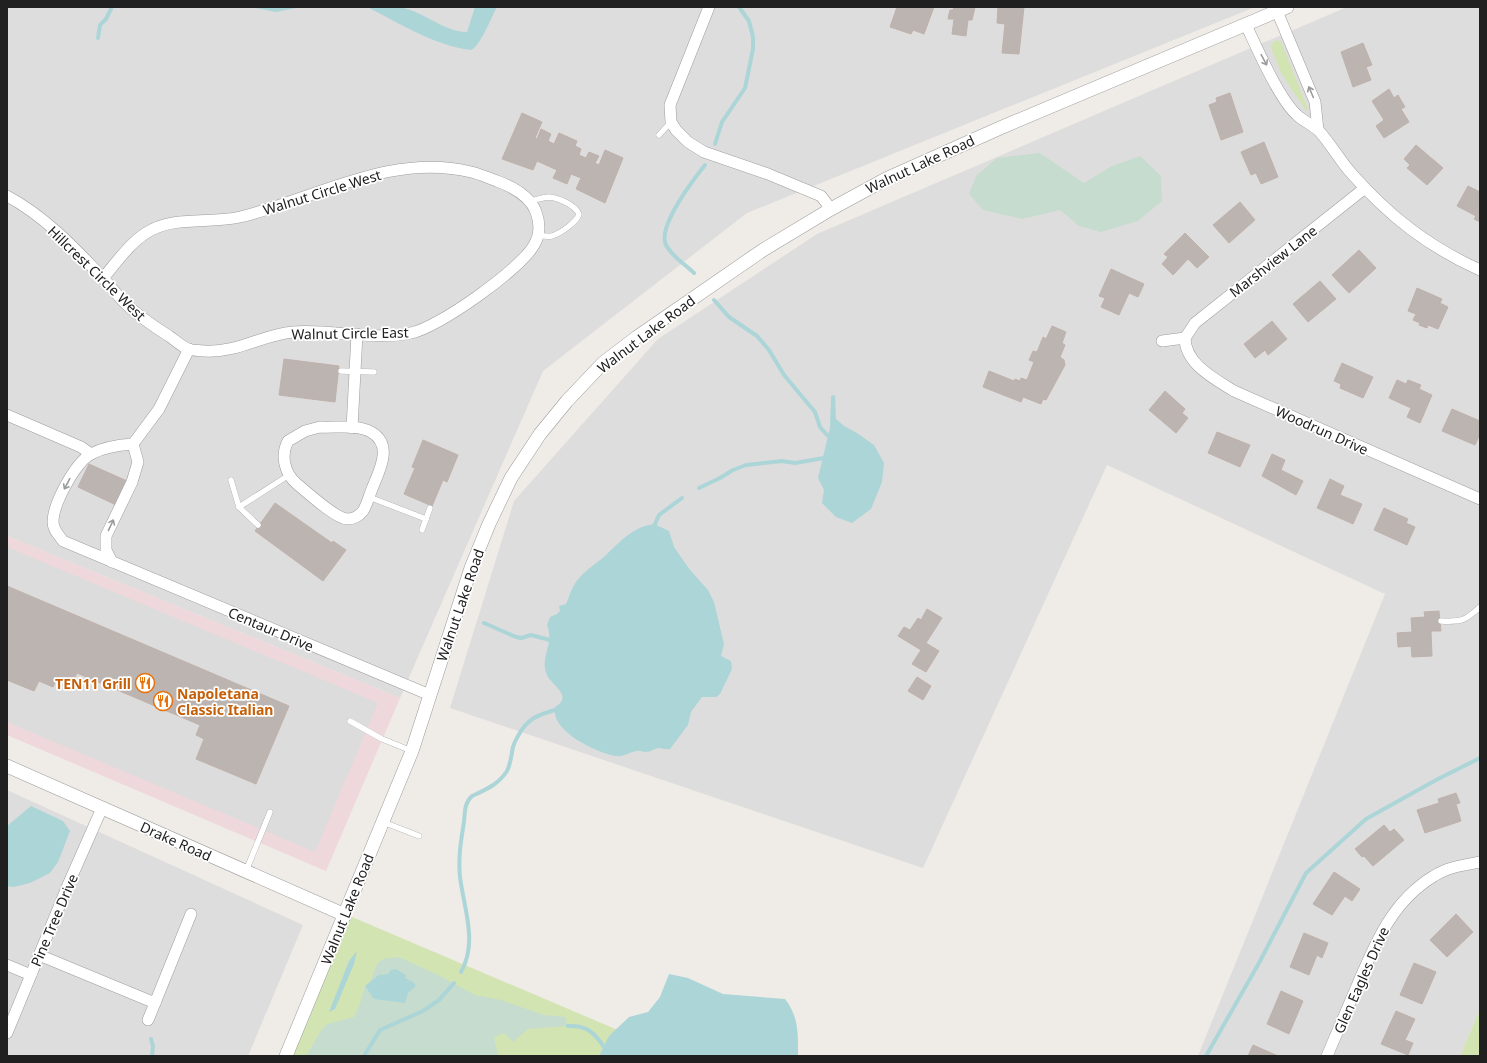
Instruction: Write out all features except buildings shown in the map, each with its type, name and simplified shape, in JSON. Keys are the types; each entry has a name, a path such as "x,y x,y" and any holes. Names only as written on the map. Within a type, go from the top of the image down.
{"street":[{"path":"709,7 670,105 671,122 676,130 688,142 704,152 799,186 821,196 831,209"},
{"path":"1282,9 1315,102 1318,130"},
{"name":"Walnut Lake Road","path":"286,1056 412,751 471,568 489,524 511,478 540,434 564,404 604,363 637,337 763,250 831,209 886,179 1000,128 1282,9"},
{"path":"1246,25 1276,86 1296,114 1318,130 1365,188 1383,207 1414,232 1452,258 1480,270"},
{"name":"Walnut Circle West","path":"103,278 145,233 167,224 236,218 275,208 368,176 413,167 441,167 471,172 506,185 530,201"},
{"name":"Marshview Lane","path":"1185,338 1195,323 1365,188"},
{"name":"Hillcrest Circle West","path":"7,196 22,204 37,215 103,278 123,302 149,324 189,349"},
{"path":"530,201 538,221 538,235"},
{"name":"Walnut Circle East","path":"189,349 215,351 238,348 266,338 292,332 357,334 413,333 448,317 514,268 533,247 538,235"},
{"path":"352,428 357,334"},
{"path":"1162,341 1185,338"},
{"name":"Woodrun Drive","path":"1185,338 1185,345 1189,355 1211,376 1234,391 1480,499"},
{"path":"7,414 81,447 91,454 113,445 132,444 159,409 189,349"},
{"path":"320,428 352,428 371,432 378,438 384,451 384,460 363,511 359,515 345,519 337,515 292,480 290,475 283,456 288,441 293,436 305,431 320,428"},
{"path":"112,562 106,550 106,536 132,482 138,462 132,444"},
{"name":"Centaur Drive","path":"91,454 75,468 64,490 53,523 55,531 63,541 430,696"},
{"name":"Drake Road","path":"7,766 345,915"},
{"name":"Pine Tree Drive","path":"7,1033 68,884 102,808"},
{"name":"Glen Eagles Drive","path":"1327,1056 1376,940 1393,914 1416,889 1434,876 1455,866 1480,862"},
{"path":"148,1020 191,914"},
{"path":"39,955 155,1002"},
{"path":"7,965 31,975"}],"lane":[{"path":"659,135 671,122"},
{"path":"530,201 549,197 567,203 577,209 580,214 578,219 557,234 547,236 538,235"},
{"path":"341,371 374,372"},
{"path":"239,507 290,475"},
{"path":"231,480 239,507 258,525"},
{"path":"369,497 426,519"},
{"path":"422,530 430,508"},
{"path":"1441,621 1459,622 1469,618 1480,607"},
{"path":"350,721 382,739 412,751"},
{"path":"245,871 270,812"},
{"path":"383,821 419,836"}],"shaded area":[{"path":"7,7 1255,7 747,213 543,371 400,698 7,536"},
{"path":"1347,7 1480,7 1480,1009 1460,1056 1198,1056 1385,594 1107,465 923,868 450,708 514,501 658,339 817,234"},
{"path":"7,536 400,698 326,871 7,735"},
{"path":"7,547 378,703 315,852 7,722 7,680 34,691 39,681 53,687 57,678 72,684 77,673 200,725 196,735 204,739 196,759 256,784 289,706 7,586"},
{"path":"7,790 303,925 248,1056 7,1056"}],"green space":[{"path":"1277,40 1281,42 1308,109 1306,111 1281,73 1271,47 1272,43"},
{"path":"1040,153 1084,183 1112,166 1140,156 1161,176 1162,201 1138,221 1101,232 1079,226 1060,210 1022,219 983,210 969,194 976,176 997,158"},
{"path":"345,914 679,1056 286,1056"},
{"path":"399,957 442,977 475,995 501,1000 544,1015 565,1017 568,1026 528,1029 513,1042 504,1033 494,1037 498,1056 306,1056 320,1032 327,1024 354,1017 361,1001 365,986 369,984 377,964 383,959"},
{"path":"1480,1009 1480,1056 1460,1056"}],"water":[{"path":"250,7 301,7 276,12"},
{"path":"367,7 398,7 407,9 450,29 467,32 475,7 497,7 482,37 471,50 444,44 430,39"},
{"path":"835,395 836,419 844,426 874,445 884,463 882,482 871,509 852,523 836,517 822,503 824,490 818,478 830,428 831,396"},
{"path":"654,524 669,531 674,547 690,570 708,590 714,602 724,644 721,656 731,661 732,669 720,694 716,697 702,697 691,712 688,725 670,749 658,748 648,752 638,751 622,756 616,756 587,746 576,739 567,732 555,716 555,707 560,703 562,695 547,675 545,669 549,639 547,625 550,617 560,611 559,606 566,604 573,587 584,573 627,536 639,528"},
{"path":"31,806 63,821 70,831 58,862 50,873 30,883 14,887 7,886 7,826"},
{"path":"357,951 354,964 335,1009 329,1012 349,961"},
{"path":"396,969 407,976 405,978 413,982 416,986 408,993 405,1003 374,999 365,986 379,975 388,974 391,970"},
{"path":"669,974 688,978 723,994 785,999 793,1012 797,1026 798,1056 599,1056 609,1036 629,1017 648,1012 660,997"}],"waterway":[{"path":"98,38 100,25 106,19 112,7"},
{"path":"715,144 722,122 745,88 753,49 753,37 749,21 739,7"},
{"path":"694,273 669,250 666,245 665,237 671,216 685,192 705,165"},
{"path":"714,300 729,317 757,336 769,350 784,375 815,412 820,427 828,436"},
{"path":"699,488 733,470 746,465 782,461 795,463 824,458"},
{"path":"655,524 659,515 682,498"},
{"path":"484,623 516,637 521,638 531,635 550,640"},
{"path":"461,972 469,949 467,913 459,870 460,849 466,805 472,796 482,792 500,780 507,771 513,747 525,725 533,718 555,710"},
{"path":"1206,1056 1259,963 1306,873 1366,819 1436,780 1480,758"},
{"path":"364,1056 380,1030 423,1011 439,1000 454,983"},
{"path":"568,1026 580,1027 589,1030 597,1037 604,1047"},
{"path":"151,1039 153,1046 152,1056"}],"place":[{"name":"TEN11 Grill","path":"145,683"},
{"name":"Napoletana Classic Italian","path":"163,701"}]}
